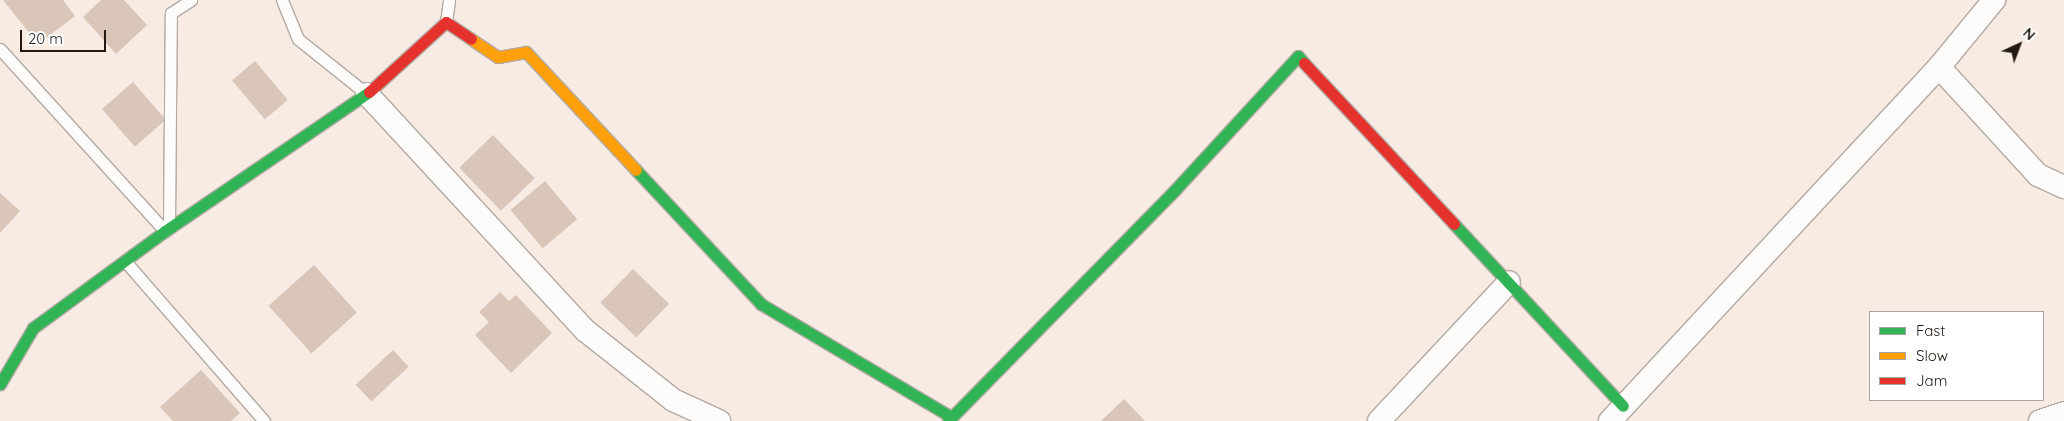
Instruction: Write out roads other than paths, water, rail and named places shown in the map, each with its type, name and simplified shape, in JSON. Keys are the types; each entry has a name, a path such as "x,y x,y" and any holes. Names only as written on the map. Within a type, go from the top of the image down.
{"street":[{"path":"0,384 32,328 167,230 367,94 446,22 498,57 526,52 761,304 949,419 1174,191 1298,56 1509,282 1617,413 1939,67 1994,0"},
{"path":"1939,67 2038,175 2064,187"},
{"path":"367,94 586,331 673,400 719,421"},
{"path":"1379,421 1509,282"},
{"path":"2040,421 2064,413"}],"lane":[{"path":"167,230 171,13 190,0"},
{"path":"273,0 283,3 298,38 367,94"},
{"path":"446,22 448,0"},
{"path":"0,50 167,230"},
{"path":"125,261 264,421"}]}
